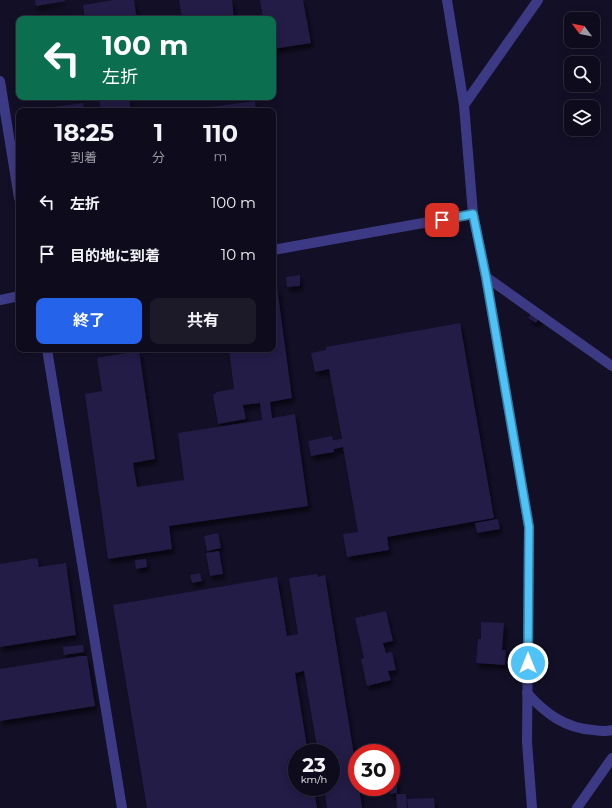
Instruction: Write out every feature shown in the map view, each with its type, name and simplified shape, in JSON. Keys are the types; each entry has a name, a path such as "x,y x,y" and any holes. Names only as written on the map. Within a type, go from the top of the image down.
{"street":[{"path":"447,0 464,105 473,214 486,277 529,527 527,742 532,808"},
{"path":"464,105 538,0"},
{"path":"0,80 16,179"},
{"path":"276,249 473,214"},
{"path":"486,277 612,366"},
{"path":"0,300 16,297"},
{"path":"47,352 122,808"},
{"path":"528,693 549,714 565,724 586,730 612,730"},
{"path":"577,808 612,758"}],"building":[{"path":"35,0 65,0 65,1 36,6"},
{"path":"114,0 134,0 137,16 85,16 83,5"},
{"path":"179,0 232,0 234,16 182,16"},
{"path":"260,0 303,0 311,43 276,49 276,16 263,16"},
{"path":"99,100 129,100 131,108 101,108"},
{"path":"255,101 256,108 203,108"},
{"path":"83,103 84,108 47,108"},
{"path":"300,275 300,286 287,287 286,277"},
{"path":"276,287 292,398 270,402 272,418 295,414 308,506 169,526 172,549 108,559 85,394 102,391 97,358 139,352 155,459 133,463 137,487 184,480 178,433 262,420 260,403 243,405 246,419 218,424 213,395 217,392 234,389 229,352 276,352"},
{"path":"533,311 541,316 536,323 528,318"},
{"path":"460,323 494,518 387,537 389,550 347,557 343,534 358,532 343,447 334,449 334,452 311,456 308,441 332,436 333,440 342,439 329,369 315,372 311,353 326,350 326,347"},
{"path":"498,519 500,529 477,533 475,523"},
{"path":"218,533 221,548 207,551 204,536"},
{"path":"219,551 223,574 210,576 206,553"},
{"path":"37,558 39,567 66,563 76,635 0,647 0,564"},
{"path":"146,559 147,567 136,569 135,560"},
{"path":"200,573 202,581 192,583 190,575"},
{"path":"317,574 318,577 325,575 352,744 348,744 348,796 360,796 362,808 327,808 325,796 340,796 340,744 316,744 304,671 295,673 307,744 288,744 288,796 315,796 317,808 147,808 113,605 277,577 287,636 298,634 289,578"},
{"path":"386,611 393,641 383,643 386,653 392,652 396,670 388,671 391,680 367,686 361,659 364,658 355,618"},
{"path":"481,622 504,623 502,650 506,650 505,665 476,663 478,639 481,639"},
{"path":"83,645 84,652 64,655 63,647"},
{"path":"87,656 95,706 0,721 0,669"},
{"path":"406,794 407,808 397,808 396,796"},
{"path":"434,798 435,808 408,808 407,799"}],"route":[{"path":"442,220 473,214 486,277 529,527 528,663"}]}
